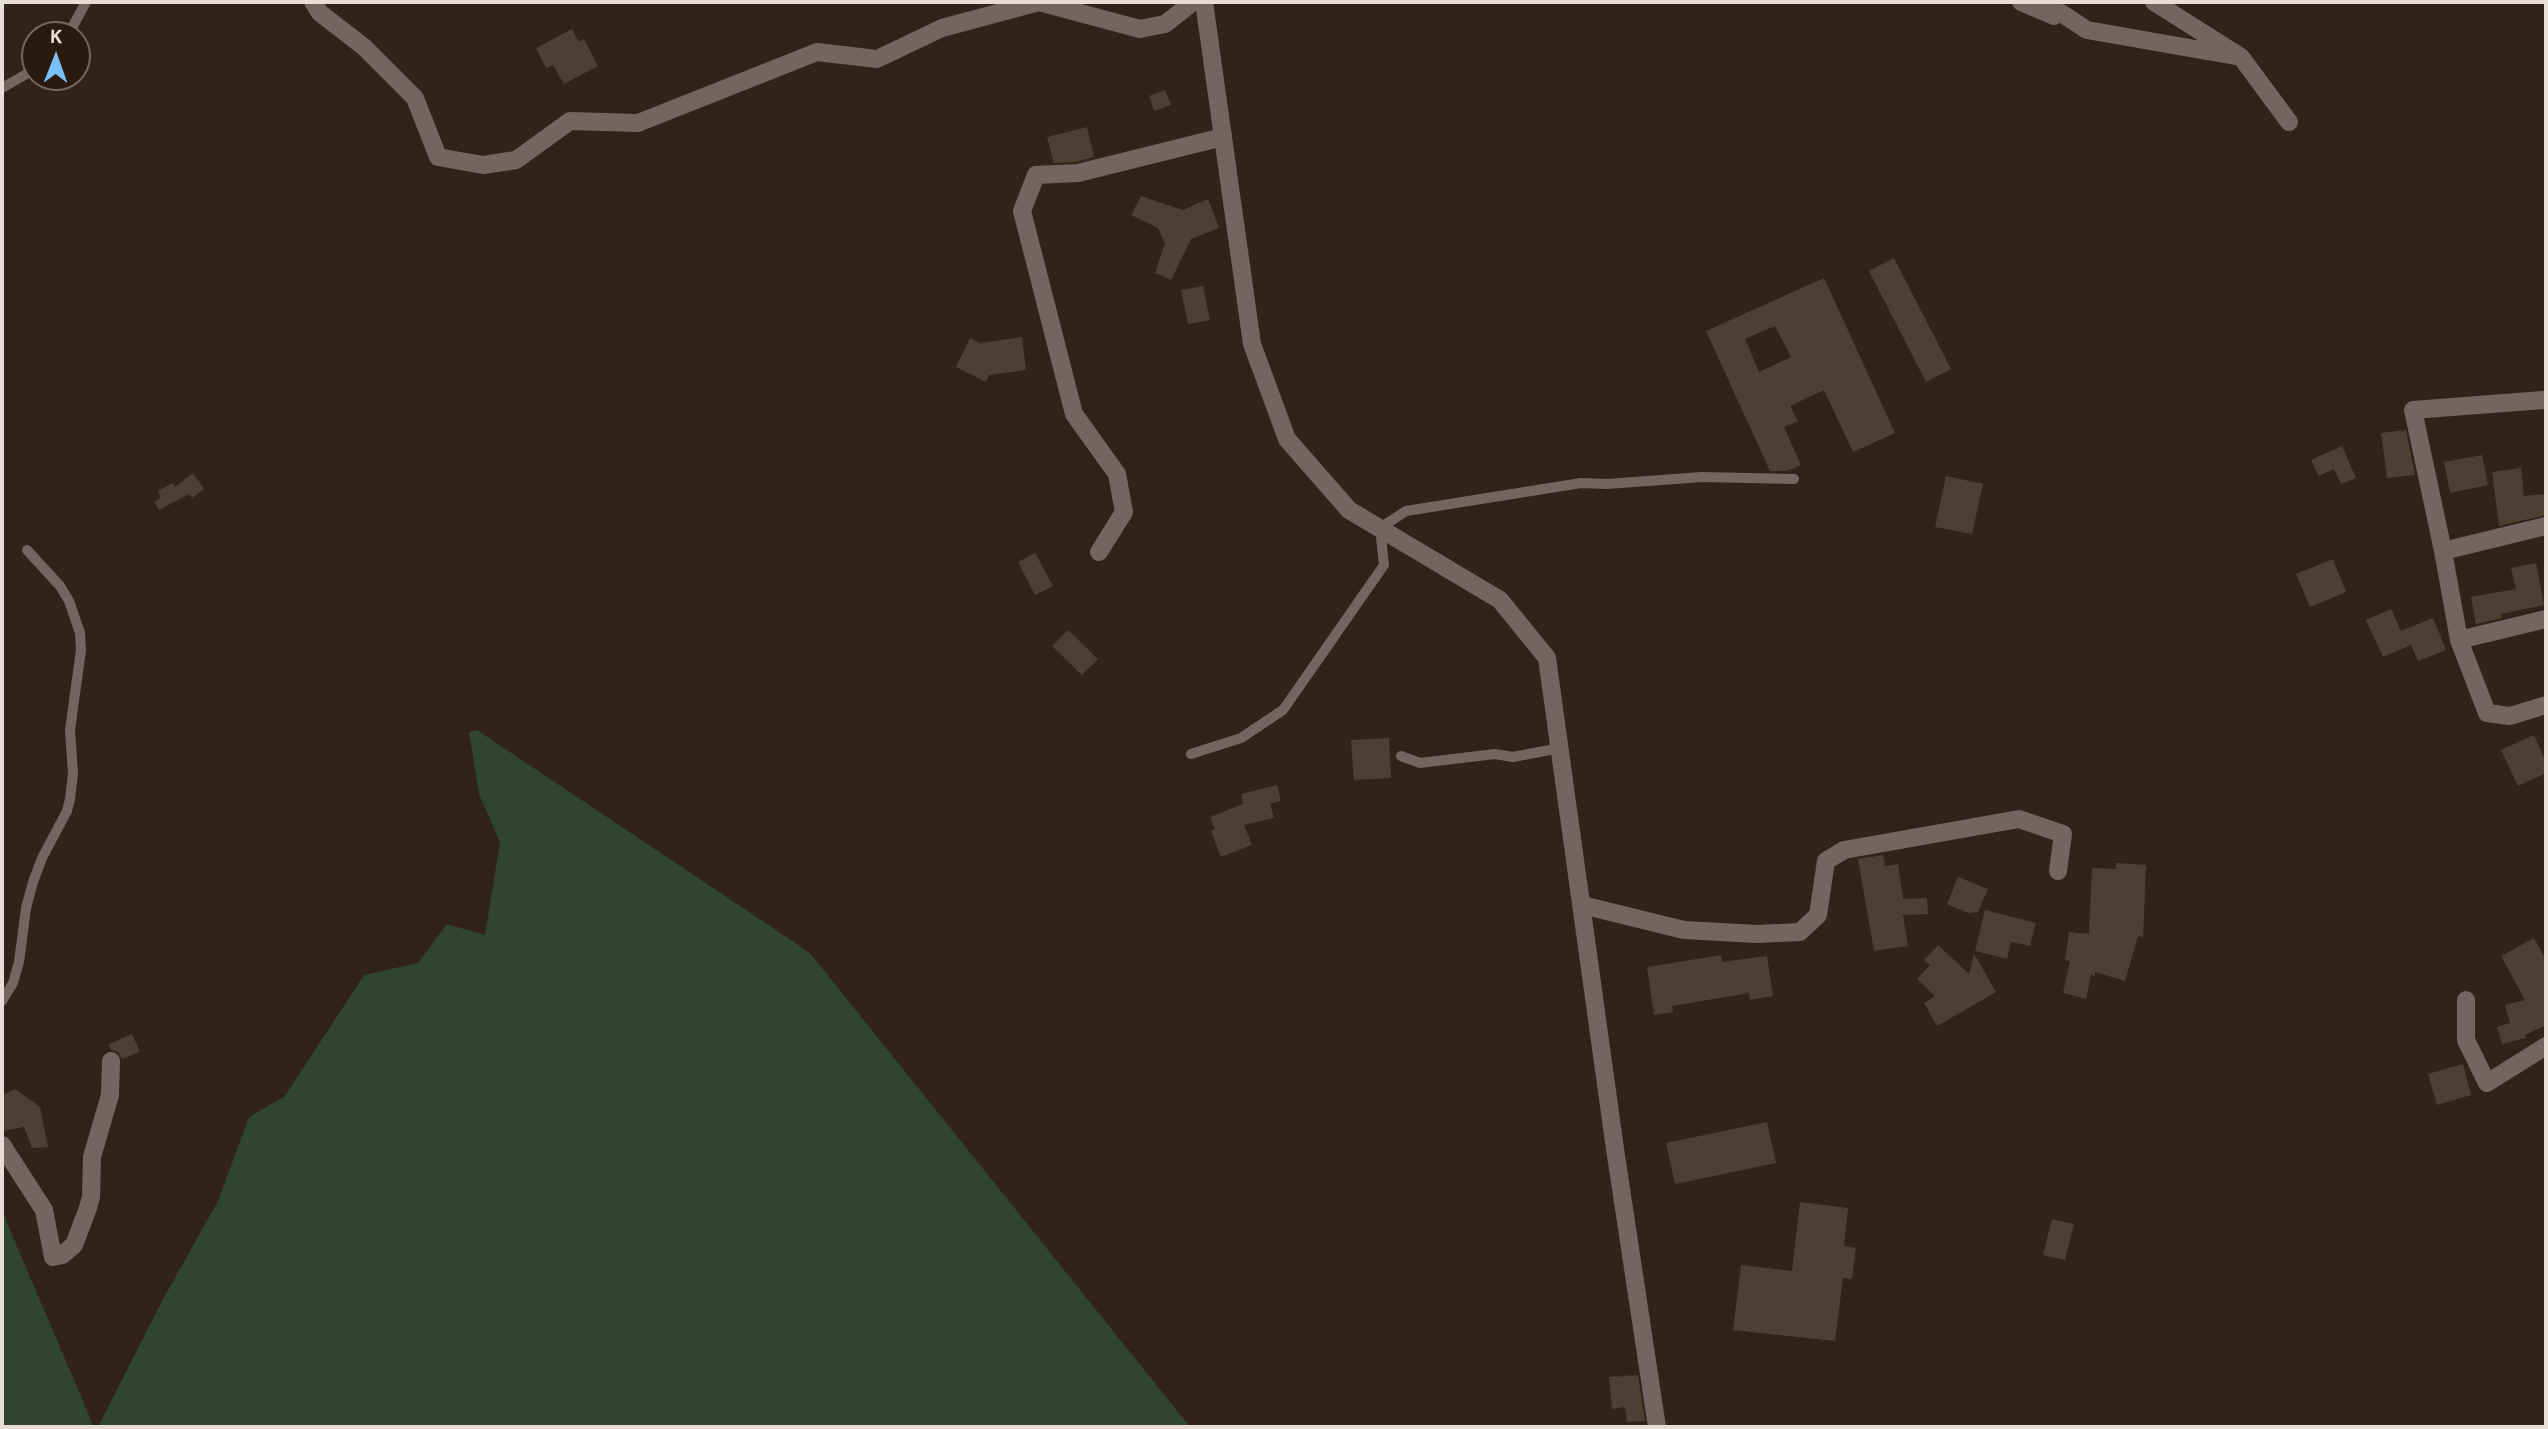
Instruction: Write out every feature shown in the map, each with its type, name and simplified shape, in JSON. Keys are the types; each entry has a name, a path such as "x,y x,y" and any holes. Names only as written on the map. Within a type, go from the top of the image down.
{"street":[{"path":"313,2 320,13 364,47 415,98 438,157 483,164 516,160 570,121 638,123 817,52 877,59 943,28 1039,2 1140,29 1165,24 1193,2"},
{"path":"1203,2 1252,344 1287,439 1349,510 1500,600 1547,658 1615,1149 1657,1427"},
{"path":"2021,2 2087,30 2241,57"},
{"path":"2044,2 2087,30"},
{"path":"2154,2 2241,57 2289,122"},
{"path":"1099,552 1124,512 1117,474 1074,414 1021,211 1035,175 1078,173 1223,137"},
{"path":"2543,400 2413,410 2459,640 2487,713 2510,716 2546,705"},
{"path":"2443,551 2546,526"},
{"path":"2459,640 2546,619"},
{"path":"1582,905 1684,930 1757,934 1800,932 1818,915 1826,861 1844,850 2019,819 2063,834 2058,871"},
{"path":"2466,1000 2466,1040 2487,1083 2546,1046"},
{"path":"2,1144 44,1210 53,1257 62,1255 74,1245 91,1197 92,1157 110,1095 111,1061"}],"lane":[{"path":"76,21 86,2"},
{"path":"2,88 21,77"},
{"path":"1191,754 1241,738 1283,710 1384,565 1380,528 1406,511 1581,483 1607,484 1702,477 1794,479"},
{"path":"2,1001 13,983 19,962 26,908 33,882 42,858 67,811 70,799 73,774 70,730 81,650 78,625 69,601 60,586 27,550"},
{"path":"1401,756 1420,763 1495,754 1513,757 1560,748"}],"green space":[{"path":"477,730 810,953 1190,1427 98,1427 162,1301 218,1201 249,1117 285,1096 364,975 418,963 447,924 485,935 500,842 479,794 469,732"},
{"path":"2,1209 10,1230 94,1427 2,1427"}],"building":[{"path":"572,29 579,42 584,39 598,66 564,84 553,65 546,68 536,48"},
{"path":"1165,90 1171,105 1154,111 1149,96"},
{"path":"1087,127 1094,157 1075,162 1054,163 1047,137"},
{"path":"1141,196 1183,210 1208,199 1219,228 1191,239 1171,280 1155,273 1165,243 1158,228 1131,215"},
{"path":"1894,258 1951,369 1926,382 1869,271"},
{"path":"1824,278 1895,433 1853,452 1824,390 1790,406 1798,421 1784,427 1801,465 1787,471 1770,471 1706,331","holes":["1775,326 1791,357 1759,372 1745,339"]},
{"path":"1203,286 1210,320 1188,324 1181,290"},
{"path":"1022,337 1026,370 989,375 986,382 956,367 970,338 980,343"},
{"path":"2406,430 2415,475 2387,478 2381,433"},
{"path":"2342,446 2356,478 2341,484 2334,469 2319,476 2311,460"},
{"path":"2482,455 2488,485 2450,493 2444,462"},
{"path":"2521,468 2524,496 2546,494 2546,515 2499,526 2492,472"},
{"path":"193,473 204,489 192,498 189,494 159,510 154,502 161,497 158,491 173,483 175,487"},
{"path":"1946,476 1983,484 1972,534 1935,527"},
{"path":"1035,553 1053,586 1035,595 1018,562"},
{"path":"2333,559 2346,592 2310,607 2296,574"},
{"path":"2536,563 2544,605 2501,614 2502,618 2476,624 2471,597 2516,589 2511,568"},
{"path":"2391,609 2401,631 2433,618 2446,650 2418,661 2411,645 2383,657 2366,620"},
{"path":"1068,630 1098,659 1082,675 1052,646"},
{"path":"2534,735 2546,762 2546,773 2518,786 2501,750"},
{"path":"1389,738 1391,778 1354,780 1351,740"},
{"path":"1277,785 1281,801 1270,804 1274,818 1244,825 1252,845 1221,857 1211,831 1215,829 1210,817 1243,804 1241,794"},
{"path":"1883,855 1885,866 1898,864 1903,899 1927,898 1928,914 1903,915 1908,946 1874,951 1858,859"},
{"path":"2116,863 2146,865 2143,937 2138,936 2125,981 2095,972 2095,976 2091,975 2086,999 2063,993 2070,961 2065,960 2069,932 2089,934 2092,868 2116,869"},
{"path":"1958,877 1988,889 1978,912 1968,913 1947,904"},
{"path":"1985,910 2036,923 2030,946 2011,942 2007,959 1975,951"},
{"path":"2534,938 2546,960 2546,1025 2525,1035 2526,1038 2502,1044 2497,1027 2510,1023 2505,1005 2525,1000 2501,956"},
{"path":"1938,945 1969,974 1974,954 1996,992 1937,1026 1924,1003 1935,996 1917,979 1930,965 1924,960"},
{"path":"1721,955 1722,962 1767,956 1773,996 1750,1000 1749,993 1672,1006 1673,1012 1654,1015 1647,967"},
{"path":"132,1034 140,1052 122,1059 118,1052 111,1050 109,1044"},
{"path":"2463,1064 2471,1095 2437,1105 2428,1074"},
{"path":"15,1089 40,1107 48,1147 32,1148 24,1127 2,1131 2,1095"},
{"path":"1767,1122 1776,1163 1675,1184 1666,1143"},
{"path":"1800,1202 1848,1208 1844,1246 1856,1248 1852,1279 1843,1278 1835,1341 1733,1330 1741,1265 1792,1271"},
{"path":"2052,1219 2074,1224 2065,1260 2043,1255"},
{"path":"1638,1375 1645,1421 1627,1422 1625,1407 1612,1409 1609,1377"}]}
